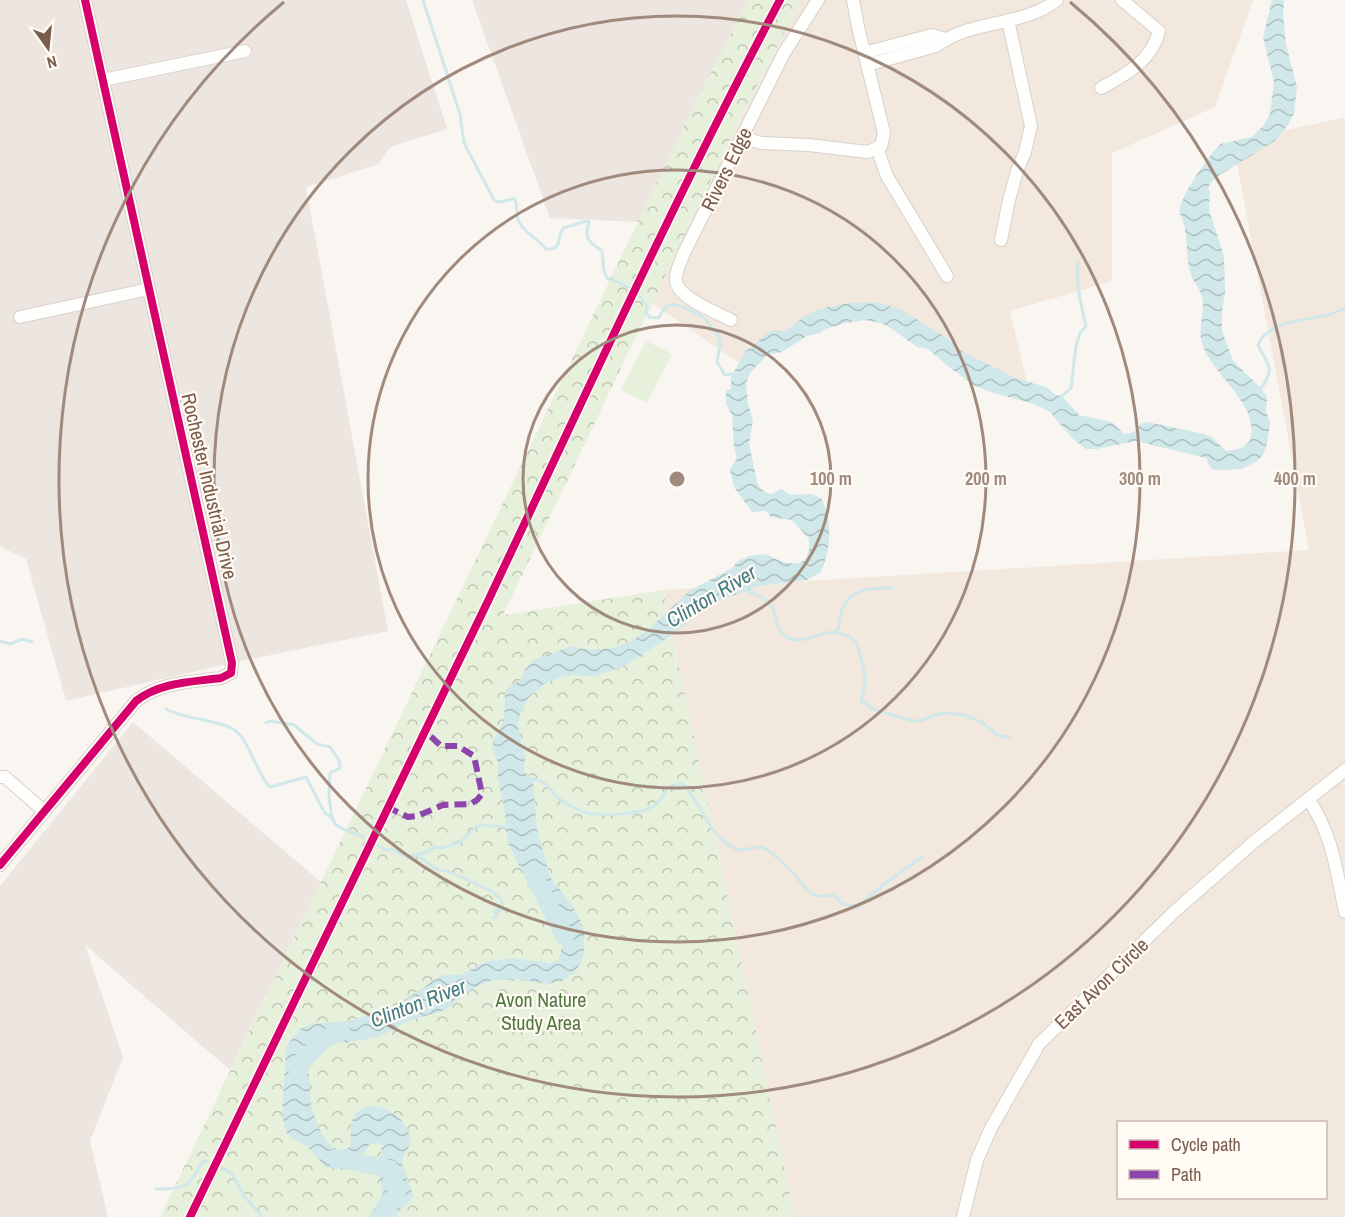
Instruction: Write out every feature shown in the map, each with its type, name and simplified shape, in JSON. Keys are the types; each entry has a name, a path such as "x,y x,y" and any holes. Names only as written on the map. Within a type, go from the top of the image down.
{"street":[{"name":"Rochester Industrial Drive","path":"0,865 136,701 148,692 159,688 221,678 231,673 232,663 85,0"},
{"name":"Rivers Edge","path":"730,320 685,296 678,289 676,279 683,255 784,53 818,0"},
{"path":"742,137 761,143 867,152 881,147 884,133 853,0"},
{"path":"866,59 932,35 945,39 975,28 1045,9 1057,0"},
{"path":"1101,88 1142,62 1156,42 1159,32 1122,0"},
{"path":"1001,240 1009,200 1031,126 1008,20"},
{"path":"103,80 245,51"},
{"path":"877,148 887,176 947,276"},
{"path":"20,317 149,289"},
{"name":"East Avon Circle","path":"963,1217 977,1160 991,1128 1039,1044 1175,911 1255,841 1345,770"},
{"path":"0,777 5,777 44,812"},
{"path":"1308,799 1326,832 1336,863 1345,912"}],"shaded area":[{"path":"0,0 406,0 447,129 390,147 379,164 306,187 388,631 232,663 66,701 26,559 1,547 0,544"},
{"path":"472,0 748,0 638,222 550,218"},
{"path":"801,0 1253,0 1215,107 1112,153 1112,281 1010,311 1028,387 972,371 891,312 835,313 745,367 652,303 745,109"},
{"path":"1345,117 1345,1217 795,1217 663,590 1309,550 1233,142"},
{"path":"133,722 321,882 230,1070 85,945 123,1057 90,1141 108,1217 0,1217 0,886"}],"green space":[{"name":"Avon Nature Study Area","path":"748,0 801,0 745,109 503,615 663,590 795,1217 160,1217 695,103"},
{"path":"646,341 672,354 647,403 621,390"}],"water":[{"path":"1272,0 1284,0 1286,45 1297,87 1294,113 1276,140 1218,176 1208,188 1210,192 1209,210 1224,256 1225,293 1222,331 1233,361 1261,388 1267,397 1266,411 1270,423 1263,455 1256,462 1241,469 1214,470 1206,458 1136,441 1086,449 1073,439 1050,412 1034,404 975,386 928,349 917,347 881,323 865,320 846,323 807,336 782,352 767,355 750,373 746,383 748,404 753,421 749,443 757,482 761,489 768,493 781,489 791,495 811,494 821,498 829,525 829,545 821,572 807,580 759,586 714,603 701,610 675,633 623,667 594,676 570,675 558,678 544,684 528,698 520,714 518,728 525,756 524,772 529,775 533,783 537,829 550,877 572,905 580,920 584,933 584,953 576,972 562,981 547,984 517,979 490,981 472,989 445,1010 408,1021 381,1036 345,1043 324,1042 311,1049 307,1063 310,1100 314,1116 327,1142 341,1149 350,1147 353,1119 362,1109 370,1106 380,1107 397,1116 409,1132 410,1144 402,1163 413,1195 394,1217 369,1217 383,1193 378,1169 382,1146 378,1142 369,1145 356,1165 336,1169 326,1167 307,1146 292,1139 286,1132 282,1114 288,1044 300,1029 310,1024 347,1021 385,1011 439,977 460,975 485,962 511,958 551,963 559,960 563,942 549,904 524,875 508,843 498,779 498,763 492,748 493,741 504,721 505,692 521,679 533,660 573,646 591,650 617,647 631,641 648,630 689,591 732,568 738,561 750,556 766,554 781,561 796,563 802,562 806,557 809,550 809,539 792,520 771,517 766,511 752,512 734,487 730,469 737,458 732,415 726,404 726,391 731,389 731,377 746,351 770,331 785,331 806,315 819,309 848,303 875,302 900,309 950,340 963,352 1013,377 1046,387 1056,395 1062,396 1079,415 1112,422 1124,434 1134,432 1140,424 1147,422 1204,434 1213,438 1226,451 1238,449 1248,443 1251,436 1251,424 1248,413 1209,359 1202,343 1203,299 1191,275 1185,227 1179,212 1189,187 1217,147 1252,137 1263,126 1270,114 1274,82 1263,37"}],"waterway":[{"path":"423,0 460,114 464,143 494,200 498,202 515,199 519,222 546,249 552,249 558,245 561,231 564,228 589,221 587,235 592,243 602,251 607,278 635,292 647,307 646,312 649,317 659,318 667,306 675,305 704,318 719,335 717,362 725,375 732,374"},
{"path":"1062,396 1071,388 1076,346 1080,333 1086,326 1078,287 1078,263"},
{"path":"1261,388 1269,370 1258,345 1263,337 1271,330 1290,322 1345,309"},
{"path":"836,632 842,609 851,596 863,590 893,588"},
{"path":"746,590 770,604 781,633 791,639 807,639 830,632 848,636 857,643 866,680 861,700 873,709 913,721 942,713 964,715 981,722 999,736 1009,737"},
{"path":"0,641 10,644 23,639 32,642"},
{"path":"166,709 233,729 244,740 260,773 270,787 306,777 325,813 332,818 335,824 364,837"},
{"path":"266,723 271,721 294,725 317,744 330,747 339,760 340,768 330,773 329,797 332,818"},
{"path":"531,779 544,783 556,796 571,806 599,815 624,814 647,809 656,804 671,786 683,784 712,828 727,844 739,850 763,848 781,862 811,893 817,896 834,895 843,904 854,907 858,907 883,885 922,857"},
{"path":"378,845 386,850 392,849 408,858 435,847 442,848 460,842 481,825 505,827"},
{"path":"417,855 436,869 450,872 491,891 500,898 503,904 502,910 497,909 496,916 493,918"},
{"name":"Clinton River","path":"534,876 565,937"},
{"name":"Clinton River","path":"298,1075 298,1066 323,1040 341,1032"},
{"name":"Clinton River","path":"335,1158 390,1169 397,1192 381,1217"},
{"path":"156,1189 186,1185 203,1161 207,1161"},
{"path":"222,1167 232,1174 244,1196 262,1217"}],"marked path":[{"path":"387,807 408,817 417,816 443,805 470,804 482,794 474,756 458,746 441,746 425,731"}],"cycle path":[{"path":"0,865 136,701 166,686 221,678 231,673 232,663 85,0"},
{"path":"190,1217 489,599 667,223 780,0"}]}
